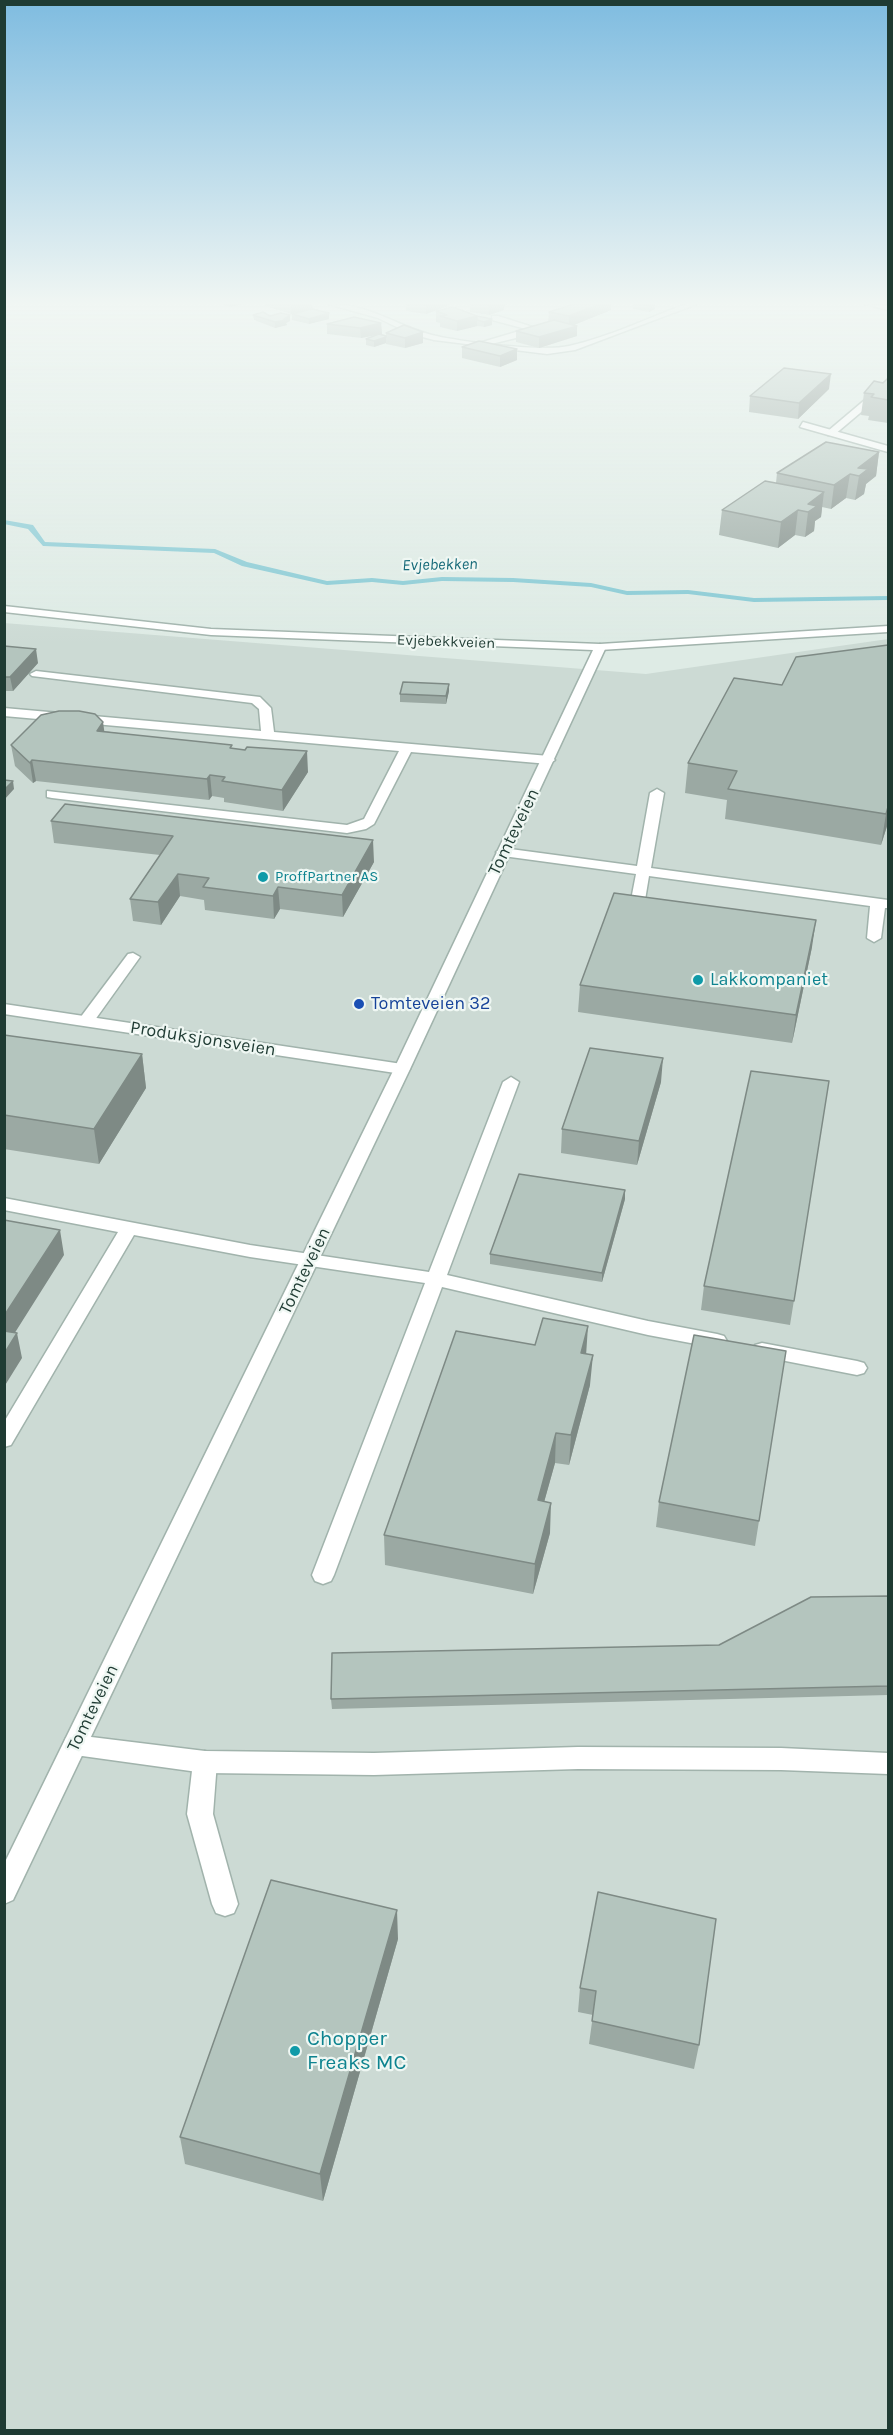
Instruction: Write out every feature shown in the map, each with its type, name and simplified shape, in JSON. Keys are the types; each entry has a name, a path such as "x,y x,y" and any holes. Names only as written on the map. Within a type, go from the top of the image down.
{"street":[{"path":"831,433 849,418"},
{"path":"803,425 888,449"},
{"name":"Evjebekkveien","path":"4,609 211,632 600,647 888,629"},
{"name":"Tomteveien","path":"4,1892 402,1069 503,852 549,760 600,647"},
{"path":"36,674 229,694 256,700 265,708 268,735"},
{"path":"4,712 549,760"},
{"path":"52,794 347,829 361,826 369,821 407,747"},
{"path":"638,900 657,793"},
{"path":"503,852 883,903 874,938"},
{"path":"86,1022 133,957"},
{"name":"Produksjonsveien","path":"4,1009 402,1069"},
{"path":"323,1575 511,1082"},
{"path":"4,1204 310,1260 437,1279 648,1328 857,1368"},
{"path":"4,1440 129,1228"},
{"path":"75,1745 205,1762 375,1764 578,1758 781,1759 888,1764"},
{"path":"205,1762 200,1814 225,1904"}],"shaded area":[{"path":"4,623 646,674 888,639 888,2430 5,2430"}],"building":[{"path":"826,442 879,452 858,468 868,469 859,476 850,474 834,485 777,473"},
{"path":"765,481 824,492 808,504 817,506 808,512 798,510 781,522 722,510"},
{"path":"888,645 888,807 886,814 728,789 737,771 688,763 734,678 782,685 796,657"},
{"path":"4,646 36,649 10,677 4,677"},
{"path":"403,682 449,684 446,696 400,694"},
{"path":"59,711 95,714 103,722 97,731 232,745 230,748 245,750 247,747 307,751 282,790 222,781 225,777 210,775 207,779 32,760 30,763 11,745 41,715"},
{"path":"4,780 13,781 4,790"},
{"path":"65,804 373,840 342,895 278,887 273,896 203,887 209,878 178,874 158,902 130,899 173,836 51,821"},
{"name":"Lakkompaniet","path":"614,893 816,920 796,1015 580,985"},
{"path":"4,1035 142,1054 94,1129 4,1115"},
{"path":"590,1048 663,1058 639,1141 562,1129"},
{"path":"751,1071 829,1081 794,1301 704,1286"},
{"path":"519,1174 625,1190 602,1273 490,1254"},
{"path":"4,1220 60,1230 4,1316"},
{"path":"543,1318 588,1326 581,1353 593,1355 571,1435 556,1433 538,1500 551,1503 535,1564 384,1535 456,1331 535,1345"},
{"path":"4,1331 17,1333 4,1354"},
{"path":"694,1335 786,1351 759,1521 659,1502"},
{"path":"888,1596 888,1686 331,1699 332,1653 719,1645 811,1597"},
{"name":"Chopper Freaks MC","path":"271,1880 397,1910 320,2174 180,2137"},
{"path":"598,1892 716,1919 699,2045 592,2021 596,1991 580,1988"}],"waterway":[{"name":"Evjebekken","path":"4,522 30,527 43,544 215,551 245,564 327,583 372,580 403,583 442,579 513,580 591,585 627,593 688,592 754,600 888,598"}],"place":[{"name":"ProffPartner AS","path":"263,877"},
{"name":"Lakkompaniet","path":"698,980"},
{"name":"Tomteveien 32","path":"359,1004"},
{"name":"Chopper Freaks MC","path":"295,2051"}]}
